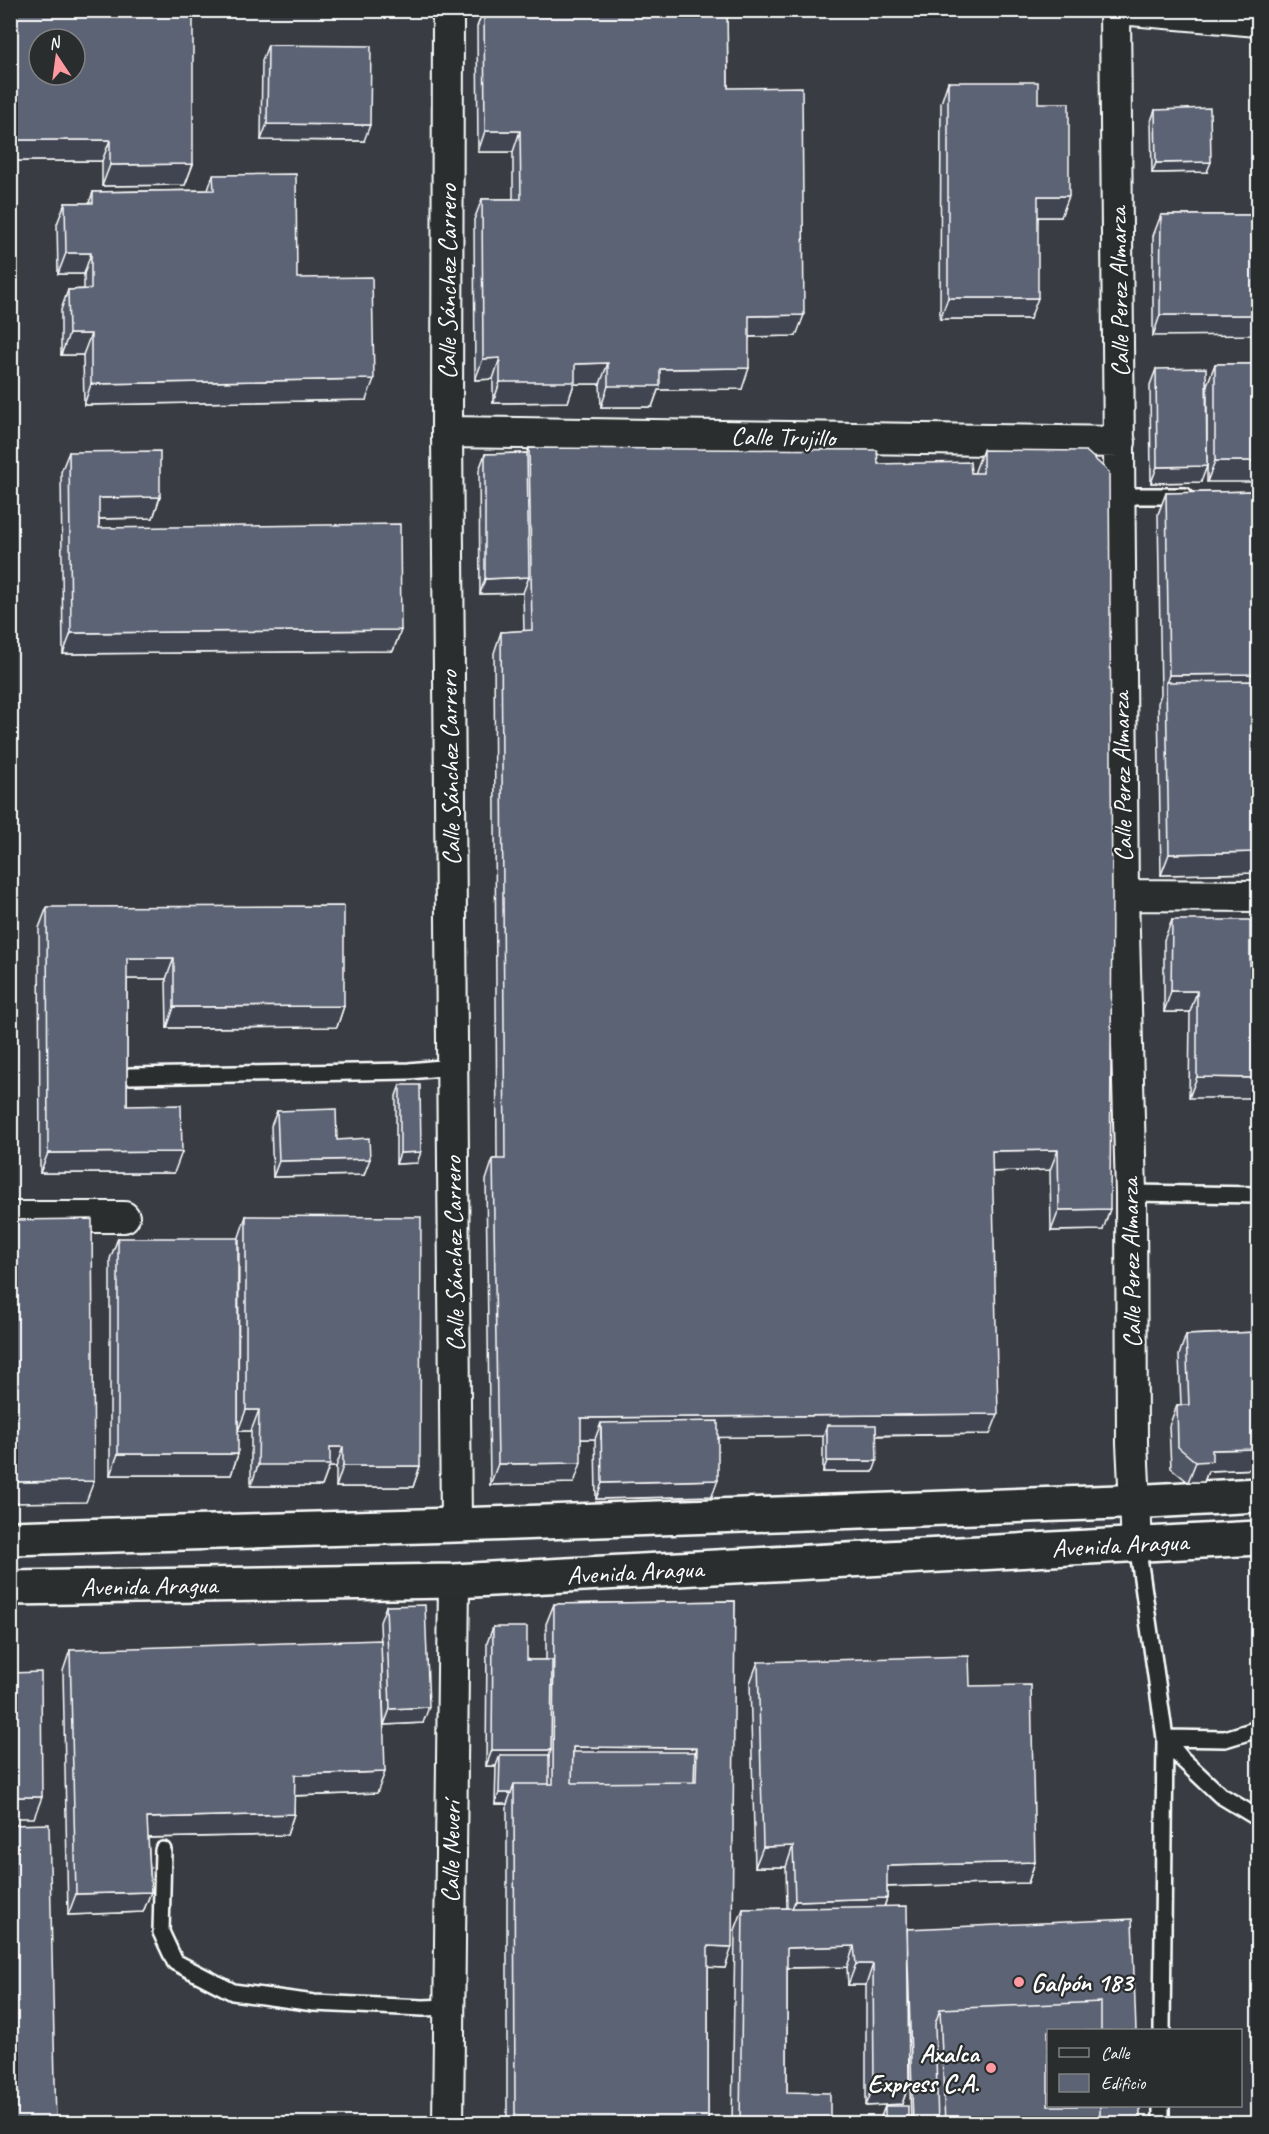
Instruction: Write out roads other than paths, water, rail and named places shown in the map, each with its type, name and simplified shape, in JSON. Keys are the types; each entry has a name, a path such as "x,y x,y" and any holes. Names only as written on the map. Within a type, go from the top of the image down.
{"street":[{"name":"Calle Sánchez Carrero","path":"448,10 447,432 456,1525"},
{"name":"Calle Perez Almarza","path":"1115,10 1123,894 1131,1193 1134,1502 1137,1544"},
{"path":"1131,10 1258,21"},
{"name":"Calle Trujillo","path":"447,432 1120,442"},
{"path":"1123,894 1258,896"},
{"path":"10,1217 124,1217"},
{"name":"Avenida Aragua","path":"10,1538 1134,1502 1258,1495"},
{"name":"Avenida Aragua","path":"10,1588 454,1581 1258,1538"},
{"name":"Calle Neverí","path":"448,2124 454,1581"}],"lane":[{"path":"1120,496 1200,496"},
{"path":"130,1076 409,1071 452,1067"},
{"path":"1131,1193 1258,1196"},
{"path":"1137,1544 1165,1738 1162,2029"},
{"path":"1165,1738 1225,1739 1258,1729"},
{"path":"1165,1738 1182,1759 1220,1795 1258,1818"},
{"path":"163,1850 161,1932 175,1962 184,1967 233,1992 314,2003 449,2007"},
{"path":"1161,2107 1161,2124"}],"place":[{"name":"Galpón 183","path":"1019,1982"},
{"name":"Axalca Express C.A.","path":"991,2068"}]}
